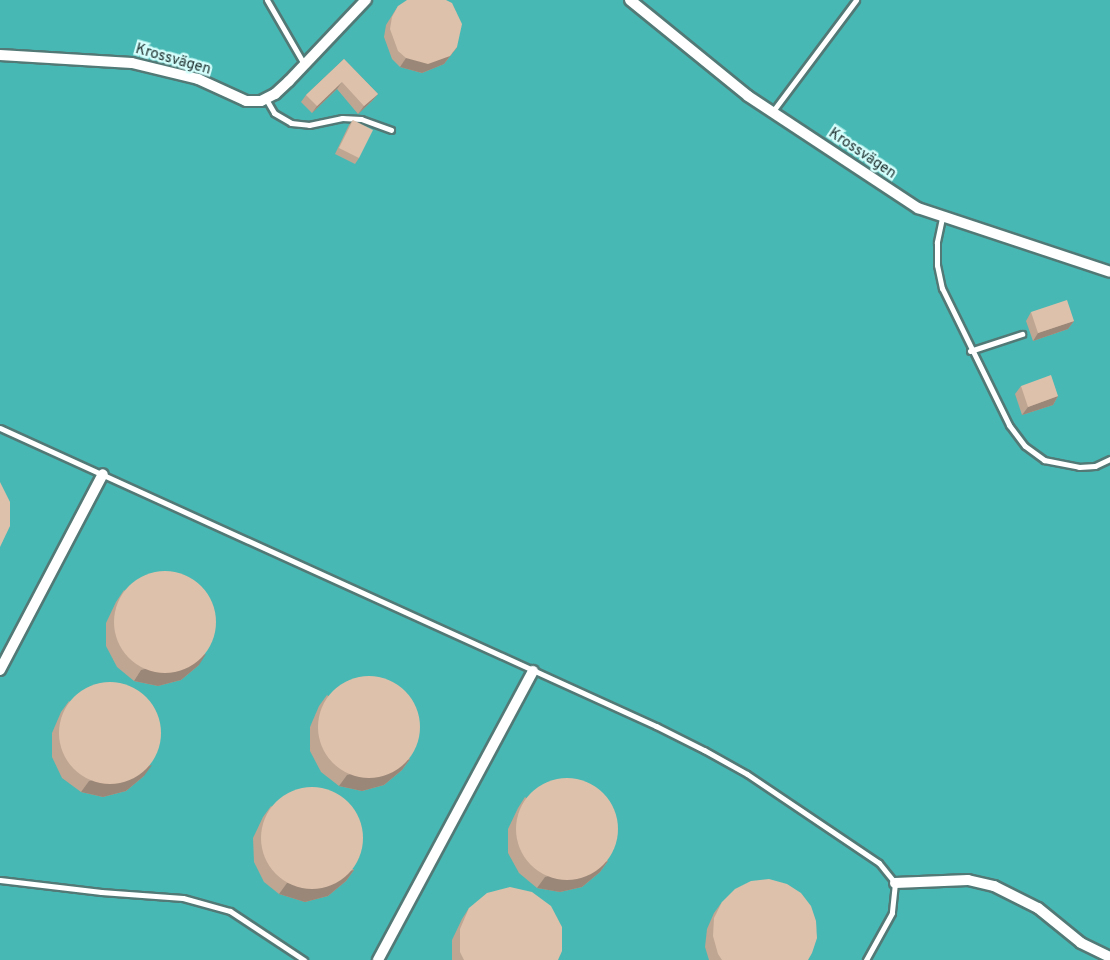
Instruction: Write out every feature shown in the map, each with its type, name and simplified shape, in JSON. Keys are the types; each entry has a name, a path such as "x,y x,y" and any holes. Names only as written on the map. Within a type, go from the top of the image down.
{"street":[{"path":"266,99 275,94 366,0"},
{"name":"Krossvägen","path":"630,0 748,96 918,208 942,218 1110,272"},
{"name":"Krossvägen","path":"0,55 132,63 198,79 246,101 266,99"},
{"path":"0,670 102,474"},
{"path":"378,960 533,671"},
{"path":"895,883 968,880 994,886 1038,908 1081,943 1110,957"}],"lane":[{"path":"267,0 304,64"},
{"path":"772,111 856,0"},
{"path":"266,99 273,113 291,123 309,125 342,118 361,119 391,130"},
{"path":"942,218 937,242 937,265 942,288 970,351 1009,425 1025,446 1044,460 1061,465 1095,466 1110,459"},
{"path":"970,351 1023,334"},
{"path":"0,429 533,671 704,750 747,774 879,862 895,883 892,913 866,960"},
{"path":"0,880 101,892 183,898 230,911 303,960"}],"water":[{"path":"0,0 1110,0 1110,960 0,960"}],"building":[{"path":"407,0 446,0 452,3 462,24 457,47 450,56 428,64 406,58 398,51 390,29 392,17 398,6"},
{"path":"344,59 378,94 364,106 342,82 317,106 306,95"},
{"path":"353,120 373,130 359,158 339,148"},
{"path":"1067,300 1074,321 1038,333 1031,312"},
{"path":"1051,375 1058,396 1028,407 1021,386"},
{"path":"0,482 10,502 10,526 0,547"},
{"path":"165,571 185,574 194,579 208,593 213,602 216,622 213,642 208,651 194,665 185,670 165,673 145,670 136,665 122,651 117,642 114,622 117,602 122,593 136,579 145,574"},
{"path":"369,676 398,684 412,698 420,727 412,756 398,770 369,778 340,770 326,756 318,727 326,698 340,684"},
{"path":"110,682 130,685 139,690 153,704 158,713 161,733 158,753 153,762 139,776 130,781 110,784 90,781 81,776 67,762 62,753 59,733 62,713 67,704 81,690 90,685"},
{"path":"567,778 596,786 610,800 618,829 610,858 596,872 567,880 538,872 524,858 516,829 524,800 538,786"},
{"path":"312,787 341,795 355,809 363,838 355,867 341,881 312,889 283,881 269,867 261,838 269,809 283,795"},
{"path":"769,879 787,884 801,893 811,906 816,921 817,938 808,960 722,960 713,936 714,918 722,902 735,889 751,881"},
{"path":"510,887 532,892 551,906 562,927 562,951 558,960 464,960 460,952 460,929 469,908 487,893"}]}
